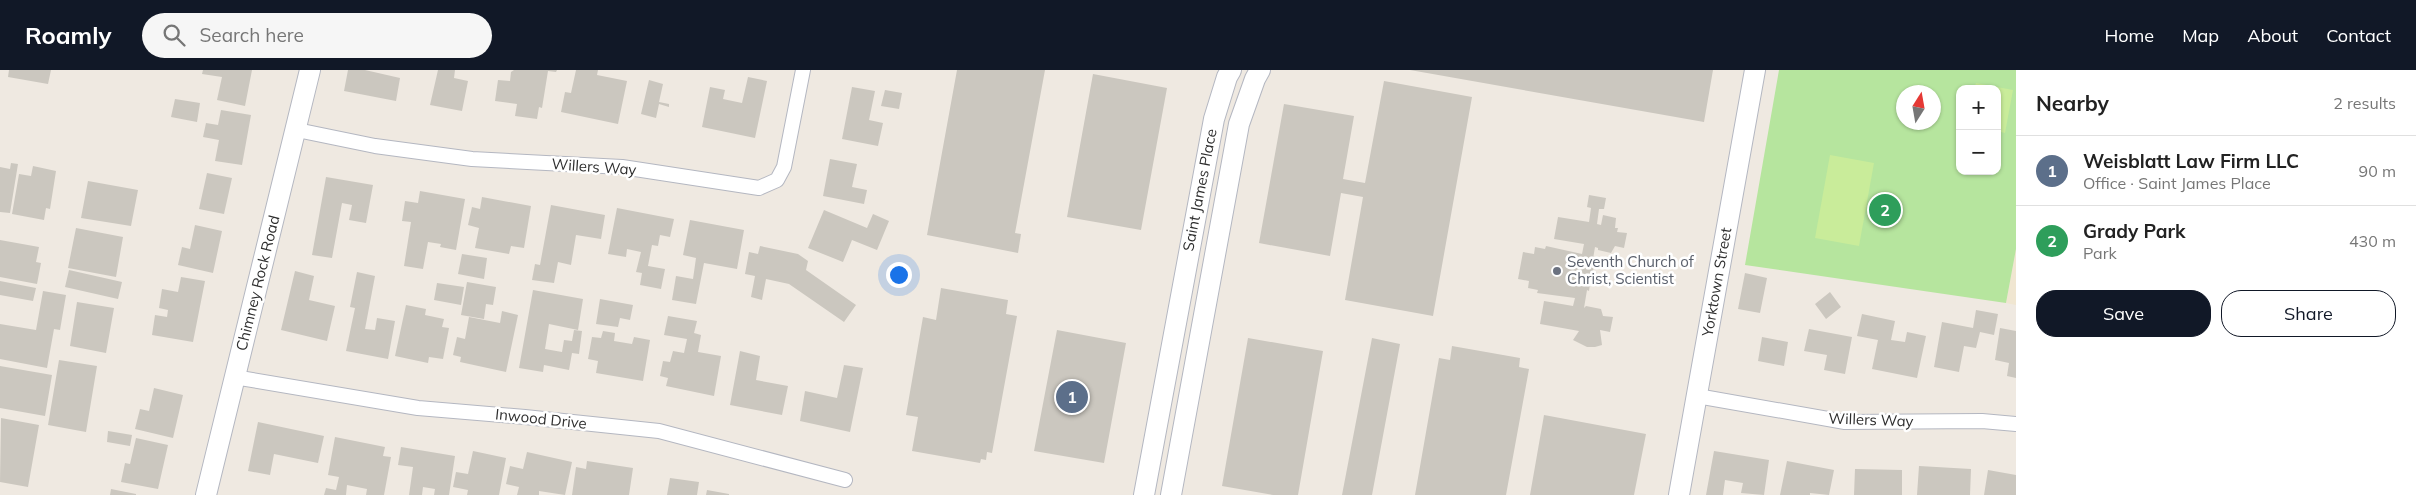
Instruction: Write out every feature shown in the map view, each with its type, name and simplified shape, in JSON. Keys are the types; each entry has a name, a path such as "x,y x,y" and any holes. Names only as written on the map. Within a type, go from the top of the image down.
{"street":[{"name":"Chimney Rock Road","path":"206,495 297,130 310,70"},
{"name":"Willers Way","path":"297,130 375,146 472,159 622,167 759,188 777,180 784,167 803,70"},
{"name":"Saint James Place","path":"1144,495 1214,119 1231,70"},
{"name":"Saint James Place","path":"1171,495 1239,124 1254,79 1260,70"},
{"name":"Yorktown Street","path":"1679,495 1755,70"},
{"path":"1178,313 1205,311"},
{"name":"Inwood Drive","path":"234,377 418,408 525,416 659,431 845,480"},
{"name":"Willers Way","path":"1697,396 1845,422 1982,421 2016,424"}],"shaded area":[{"path":"2016,249 2016,305 2006,303"}],"green space":[{"path":"1779,70 2016,70 2016,249 2006,303 1745,265"},
{"path":"2001,88 2013,90 2005,133 2001,132"},
{"path":"1830,155 1874,163 1859,246 1815,238"}],"building":[{"path":"9,70 51,70 48,84 8,77"},
{"path":"203,70 252,70 245,106 217,100 222,77 202,74"},
{"path":"348,70 365,70 400,78 396,101 344,91"},
{"path":"438,70 455,70 454,78 468,81 462,111 430,105"},
{"path":"514,70 557,70 556,72 548,71 542,108 539,107 537,119 515,116 517,104 495,101 498,80 510,81 511,72"},
{"path":"576,70 598,70 597,75 627,81 618,124 561,112 565,92 571,93"},
{"path":"957,70 1045,70 1015,233 1021,234 1018,253 927,235"},
{"path":"1410,70 1713,70 1704,122"},
{"path":"1093,74 1167,88 1141,230 1067,217"},
{"path":"748,77 767,81 755,138 702,127 710,87 725,90 723,99 742,103"},
{"path":"649,80 663,84 659,102 669,104 669,107 659,104 656,118 641,114"},
{"path":"1384,81 1472,97 1433,316 1345,300 1363,197 1341,193 1330,256 1259,243 1284,104 1354,116 1343,179 1365,183"},
{"path":"852,87 875,91 869,120 883,123 878,146 842,139"},
{"path":"885,90 902,93 899,109 881,106"},
{"path":"175,99 200,103 197,122 171,117"},
{"path":"221,110 251,115 242,165 215,161 219,140 203,137 206,123 218,125"},
{"path":"830,159 857,164 852,187 867,190 864,204 823,196"},
{"path":"11,163 18,164 10,213 0,212 0,167 10,169"},
{"path":"33,166 56,171 50,209 46,208 44,220 12,214 19,174 31,176"},
{"path":"207,173 232,178 224,214 199,209"},
{"path":"326,177 373,185 366,223 349,220 352,205 342,203 332,258 312,255"},
{"path":"88,181 138,190 131,226 81,218"},
{"path":"420,191 465,199 456,250 440,247 441,244 428,242 423,269 404,266 411,222 402,221 405,201 418,203"},
{"name":"Seventh Church of Christ, Scientist","path":"1589,195 1606,198 1604,209 1599,209 1597,224 1601,225 1603,215 1616,218 1615,228 1618,228 1617,232 1627,233 1624,248 1615,246 1611,253 1598,250 1595,247 1592,265 1594,265 1593,271 1597,272 1594,285 1590,284 1589,291 1587,290 1584,308 1586,306 1601,309 1603,316 1613,317 1610,332 1600,330 1602,345 1595,347 1587,347 1573,340 1579,331 1540,324 1544,301 1573,306 1575,298 1537,293 1538,290 1528,288 1529,281 1518,279 1523,252 1534,254 1535,247 1545,249 1546,246 1582,254 1584,244 1554,239 1558,217 1589,222 1591,208 1587,207"},
{"path":"482,197 531,206 524,248 511,246 509,254 475,248 479,228 468,225 472,207 480,209"},
{"path":"551,205 605,215 601,239 576,235 571,265 558,262 554,283 532,280 535,264 540,265"},
{"path":"617,208 674,219 670,237 660,235 658,246 652,245 648,266 665,269 661,289 640,285 642,273 636,272 641,252 627,249 626,257 608,254"},
{"path":"824,210 867,228 873,214 889,221 877,250 852,240 843,262 808,248"},
{"path":"690,220 744,230 737,269 704,263 696,304 672,300 676,276 693,279 696,258 683,255"},
{"path":"195,225 222,231 213,273 178,265 182,247 190,249"},
{"path":"76,228 123,237 116,277 68,268"},
{"path":"0,240 39,247 36,262 41,263 37,284 0,277"},
{"path":"760,246 798,254 808,261 806,270 856,305 844,322 789,284 766,279 762,300 751,297 755,276 745,274 749,252 758,254"},
{"path":"462,254 487,258 484,279 458,274"},
{"path":"69,270 122,282 118,299 65,287"},
{"path":"295,271 314,276 309,300 335,306 327,341 281,330"},
{"path":"357,272 375,276 365,329 375,330 377,318 395,321 388,359 346,351 355,308 350,307"},
{"path":"1745,273 1767,278 1760,313 1738,309"},
{"path":"181,277 205,281 193,342 152,335 155,315 167,317 168,310 159,308 162,289 178,292"},
{"path":"0,281 36,288 33,301 0,295"},
{"path":"467,282 496,287 493,305 486,304 484,319 461,315"},
{"path":"437,283 464,287 461,305 434,300"},
{"path":"941,288 1008,300 1006,314 1017,316 992,453 987,452 986,460 981,459 980,463 912,451 918,417 906,415 923,317 936,320"},
{"path":"533,290 583,299 578,330 549,324 545,349 562,352 564,340 572,341 574,330 582,331 579,354 572,353 569,370 544,365 543,372 519,368"},
{"path":"43,291 66,295 60,330 54,329 47,368 0,359 0,324 36,330"},
{"path":"1830,292 1841,307 1826,319 1815,304"},
{"path":"600,299 633,305 630,320 620,318 618,327 596,324"},
{"path":"77,302 114,308 106,353 70,346"},
{"path":"406,305 426,309 425,315 444,319 442,327 449,328 443,359 429,357 428,363 395,356"},
{"path":"1976,310 1998,314 1994,335 1980,332 1976,348 1964,346 1959,372 1934,367 1942,322 1973,328"},
{"path":"502,311 518,315 506,372 460,362 461,357 453,355 457,337 465,339 469,317 500,323"},
{"path":"1862,314 1895,321 1891,340 1905,342 1907,332 1926,336 1917,378 1872,369 1878,340 1857,336"},
{"path":"668,316 697,321 694,333 701,335 698,352 721,356 714,396 666,386 668,378 660,376 663,361 670,362 673,351 684,353 687,339 664,335"},
{"path":"2000,328 2016,331 2016,378 2007,376 2009,363 1995,360"},
{"path":"1809,329 1852,337 1845,374 1824,370 1827,355 1804,351"},
{"path":"1057,330 1126,343 1104,463 1034,451"},
{"path":"603,331 615,333 614,341 632,344 634,337 650,340 643,381 596,373 598,361 588,359 592,337 601,338"},
{"path":"1762,337 1788,342 1784,366 1758,361"},
{"path":"1248,338 1323,351 1298,495 1273,495 1222,486"},
{"path":"1372,338 1400,344 1372,495 1342,495"},
{"path":"1452,346 1520,358 1519,367 1529,369 1506,495 1415,495 1439,358 1450,360"},
{"path":"740,351 760,356 756,380 788,386 782,415 730,405"},
{"path":"59,360 97,366 86,432 48,425"},
{"path":"844,365 863,368 850,432 800,421 805,391 837,398"},
{"path":"0,366 52,375 45,416 0,408"},
{"path":"154,388 183,395 173,438 135,429 140,409 149,411"},
{"path":"1544,415 1646,434 1634,495 1530,495"},
{"path":"1,418 39,425 28,487 0,482"},
{"path":"258,422 324,436 318,463 274,454 270,475 248,471"},
{"path":"108,431 132,435 130,446 107,442"},
{"path":"335,437 385,447 383,456 391,457 384,495 366,495 367,489 347,485 346,495 324,495 326,488 336,490 339,477 328,475"},
{"path":"136,438 168,445 158,489 121,482 125,463 130,464"},
{"path":"401,447 455,456 449,495 434,495 435,489 423,487 422,495 409,495 413,467 398,465"},
{"path":"473,451 506,458 499,495 467,495 468,490 453,487 456,472 468,474"},
{"path":"1714,451 1769,460 1764,495 1741,493 1743,483 1725,480 1723,495 1706,495"},
{"path":"527,452 572,462 565,495 539,491 539,495 517,495 519,487 506,484 510,466 523,469"},
{"path":"587,461 633,468 629,495 572,495 576,467 586,469"},
{"path":"1787,461 1834,470 1829,495 1810,493 1810,495 1780,495"},
{"path":"1919,466 1971,469 1970,495 1917,495"},
{"path":"1855,469 1902,470 1902,495 1854,495"},
{"path":"1988,470 2016,475 2016,495 1984,495"},
{"path":"670,478 699,482 697,495 667,495"},
{"path":"111,489 136,494 136,495 110,495"},
{"path":"707,490 729,494 729,495 706,495"}],"place":[{"name":"Grady Park","path":"1885,210"},
{"name":"Seventh Church of Christ, Scientist","path":"1557,271"},
{"name":"Weisblatt Law Firm LLC","path":"1072,397"}]}
